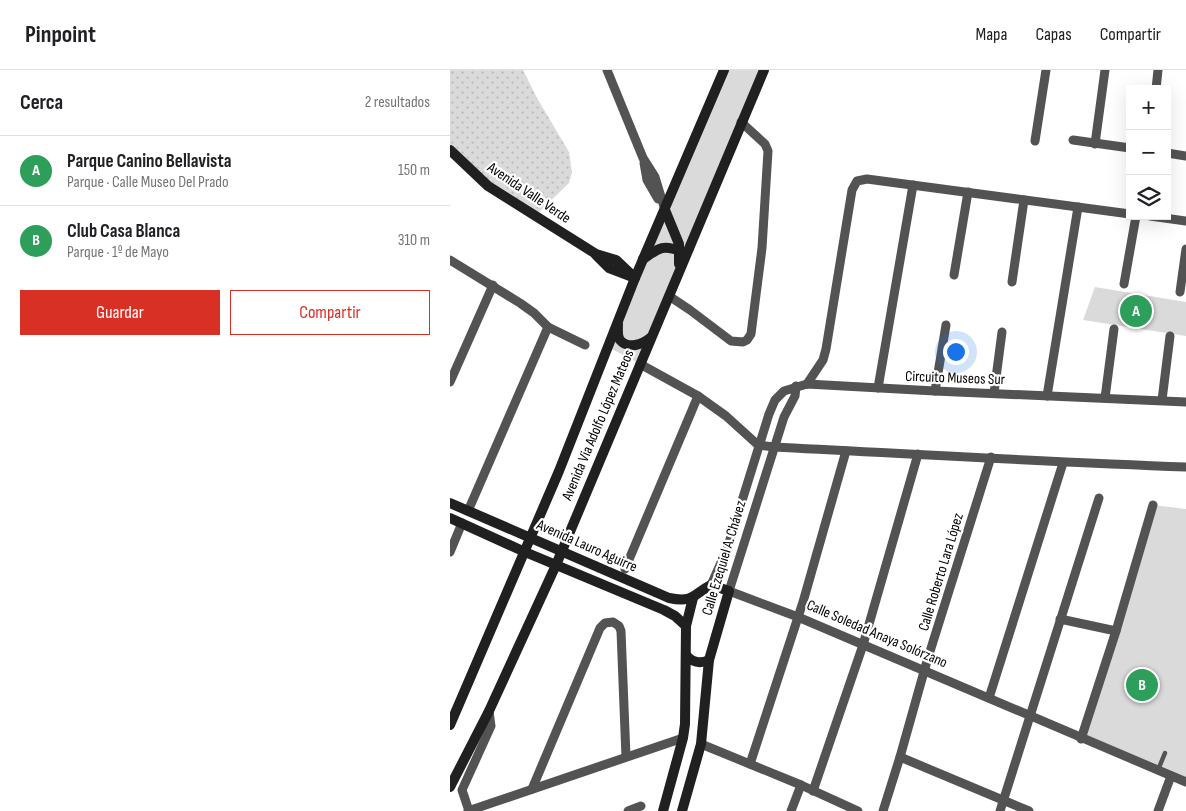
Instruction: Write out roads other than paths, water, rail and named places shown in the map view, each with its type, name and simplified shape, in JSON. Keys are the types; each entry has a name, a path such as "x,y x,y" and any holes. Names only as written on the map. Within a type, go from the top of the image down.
{"main road":[{"name":"Avenida Via Adolfo López Mateos","path":"450,725 531,538 585,408 635,278 724,70"},
{"name":"Avenida Via Adolfo López Mateos","path":"450,787 489,711 556,565 764,70"},
{"name":"Avenida Valle Verde","path":"450,150 488,186 596,254 616,260 635,278"},
{"path":"665,210 679,244 678,273"},
{"path":"643,259 658,249 667,247 680,251"},
{"path":"618,320 620,340 626,344 639,345 651,337"},
{"name":"Avenida Lauro Aguirre","path":"450,503 668,598 680,600 693,598"},
{"name":"Avenida Lauro Aguirre","path":"450,518 525,552 664,610 675,616 686,626"},
{"path":"693,598 702,589 711,585"},
{"name":"Calle Soledad Anaya Solórzano","path":"711,585 729,591"},
{"name":"Calle Ezequiel A. Chávez","path":"682,811 701,744 709,660 729,591"},
{"name":"Calle Ezequiel A. Chávez","path":"663,811 685,724 686,626 693,598"},
{"path":"686,655 691,660 697,662 709,660"}],"street":[{"path":"608,70 643,158 655,177 665,210"},
{"path":"1035,141 1046,70"},
{"path":"1095,144 1105,70"},
{"path":"1156,85 1158,70"},
{"path":"669,296 731,341 743,342 751,334 762,248 768,151 765,144 741,122"},
{"path":"1073,140 1126,148"},
{"path":"1171,154 1186,156"},
{"path":"807,384 823,360 826,349 852,190 857,181 867,179 1126,213"},
{"path":"878,388 913,185"},
{"path":"954,275 968,192"},
{"path":"1012,282 1024,200"},
{"path":"1047,396 1078,207"},
{"path":"1171,219 1186,221"},
{"path":"1124,284 1135,220"},
{"path":"1180,292 1186,249"},
{"path":"450,260 493,285 534,313 548,327 585,345"},
{"path":"450,382 493,285"},
{"path":"935,391 946,325"},
{"path":"468,511 548,327"},
{"path":"1105,398 1114,329"},
{"path":"994,393 1002,332"},
{"path":"1162,400 1170,336"},
{"path":"640,364 698,396 726,416 758,445 1186,467"},
{"name":"Circuito Museos Sur","path":"758,445 775,400 784,390 807,384 1186,402"},
{"name":"Calle Ezequiel A. Chávez","path":"729,591 784,417 795,396 796,386"},
{"path":"625,569 698,396"},
{"name":"Calle Ezequiel A. Chávez","path":"711,585 727,549 758,445"},
{"path":"750,764 798,617 846,450"},
{"path":"813,791 863,645 918,454"},
{"name":"Calle Roberto Lara López","path":"883,811 924,670 991,457"},
{"path":"989,698 1063,462"},
{"path":"1000,811 1099,498"},
{"path":"1081,739 1116,631 1153,505"},
{"path":"450,552 462,523"},
{"name":"Calle Soledad Anaya Solórzano","path":"729,591 798,617 1081,739 1186,782"},
{"path":"1060,619 1116,631"},
{"path":"532,789 600,628 606,623 613,622 619,626 621,631 626,757"},
{"path":"489,711 492,726 462,790 468,811 683,738"},
{"path":"701,744 801,785 858,811"},
{"path":"900,757 1029,811"},
{"path":"1158,811 1171,776"},
{"path":"791,811 801,785"},
{"path":"628,811 641,806"}],"lane":[{"path":"1158,770 1165,753"}],"place":[{"name":"Parque Canino Bellavista","path":"1136,311"},
{"name":"Club Casa Blanca","path":"1142,685"}]}
